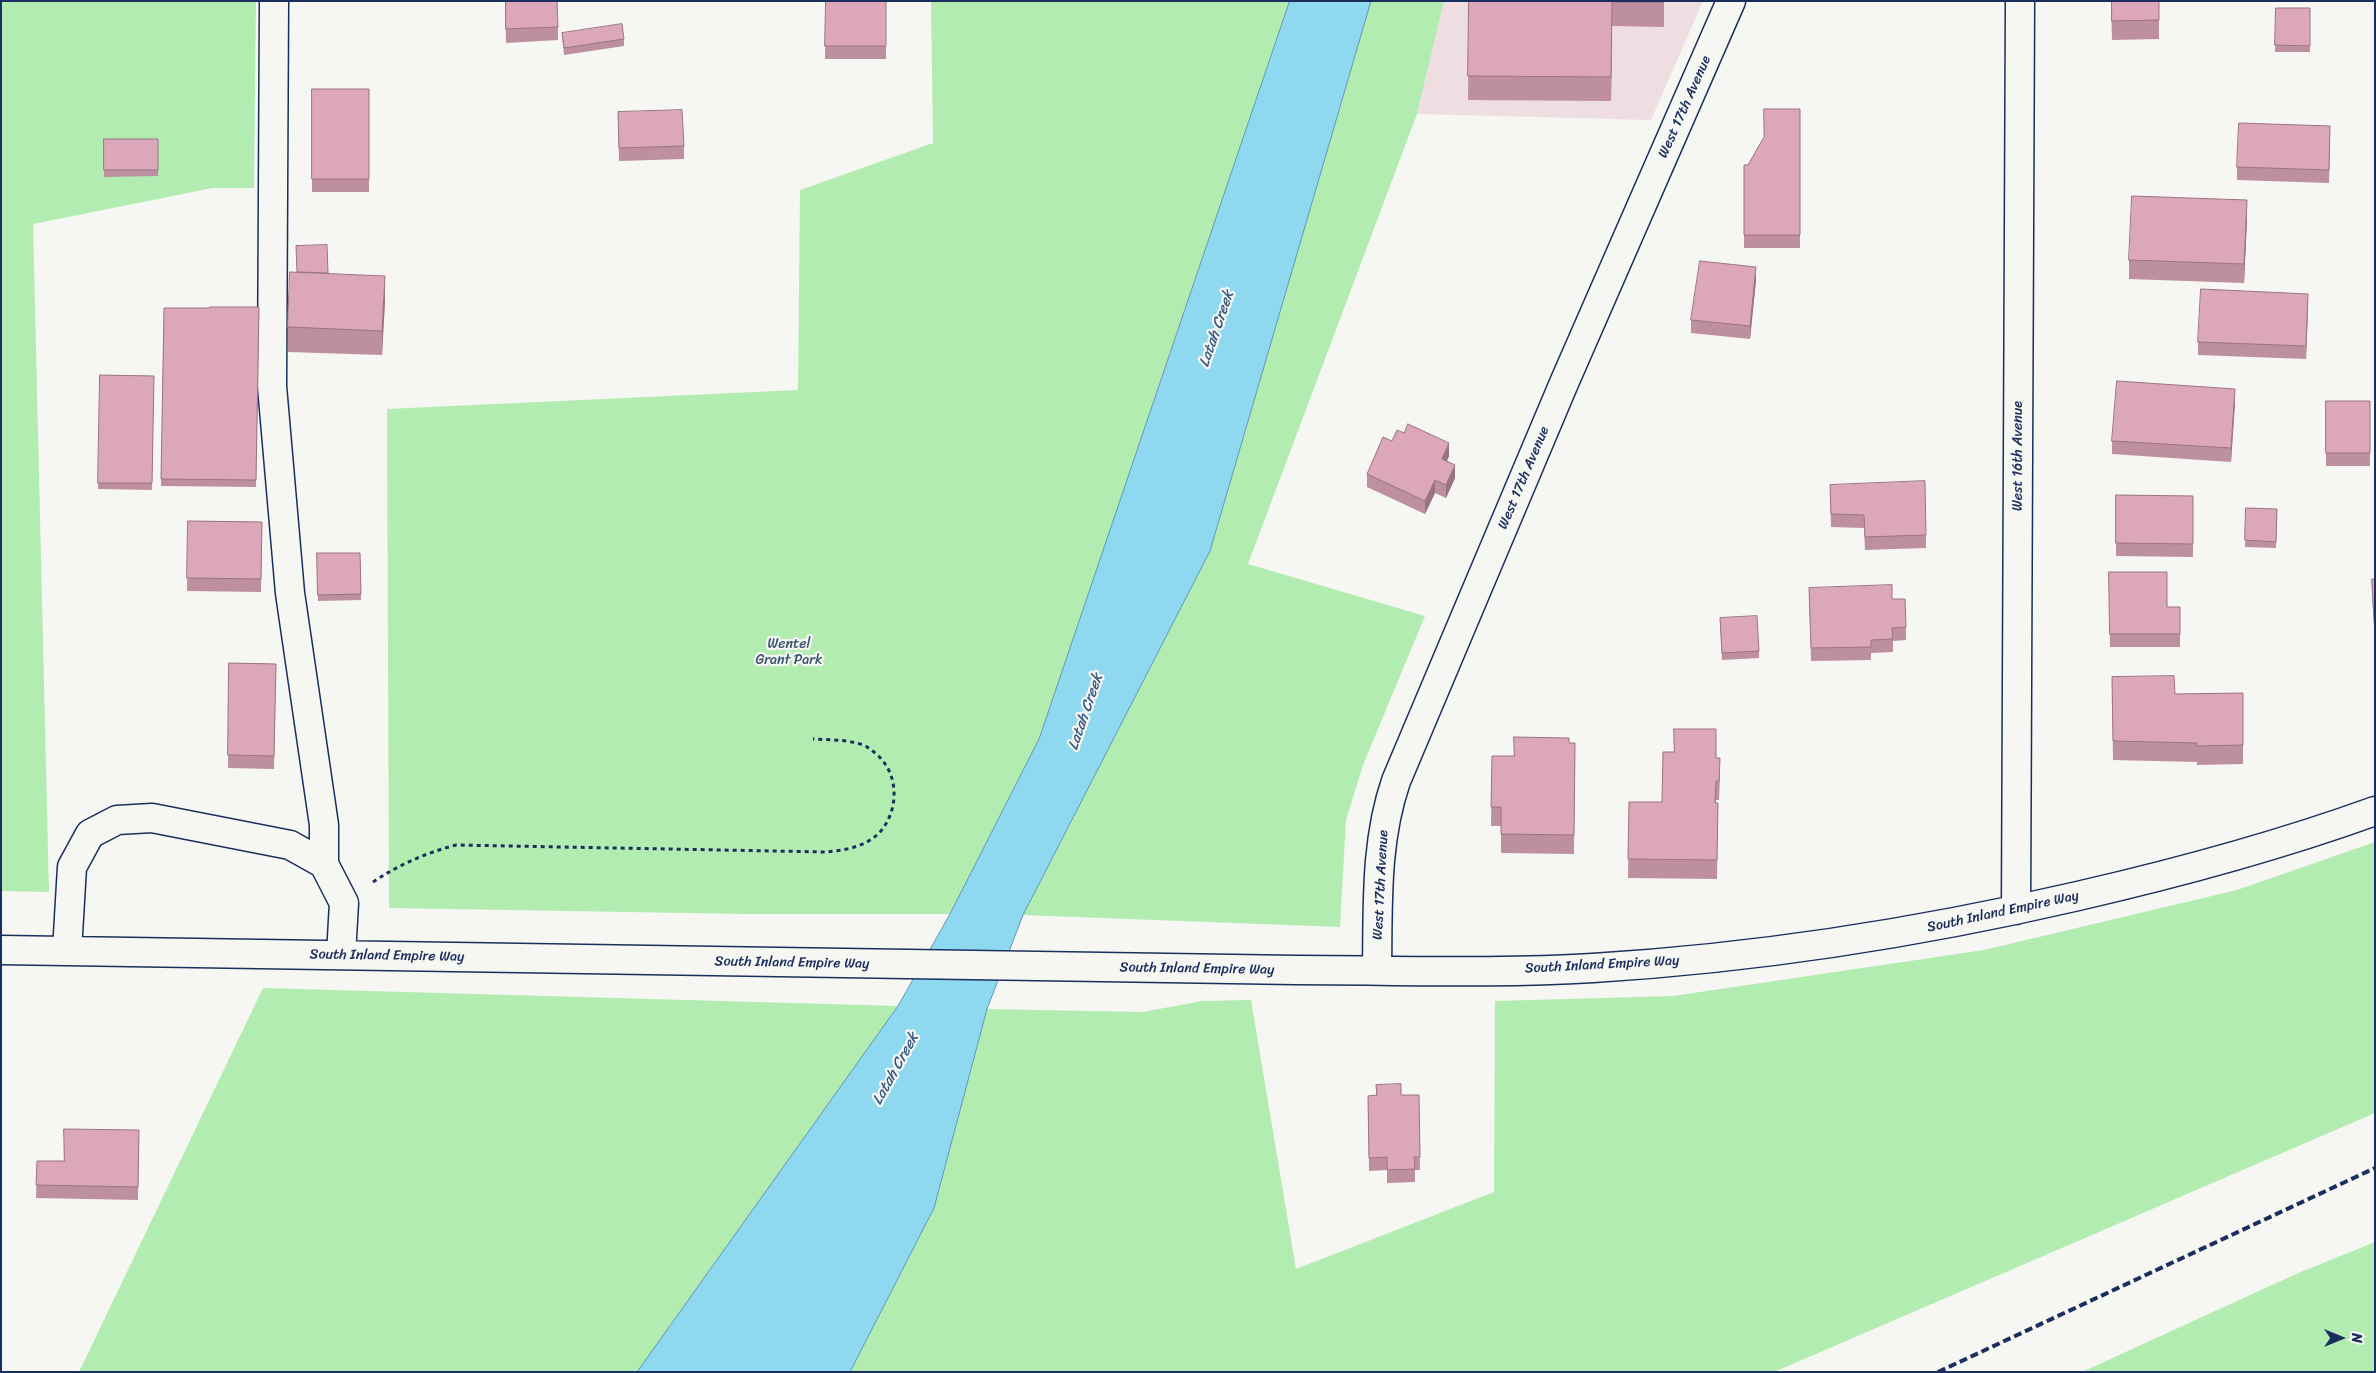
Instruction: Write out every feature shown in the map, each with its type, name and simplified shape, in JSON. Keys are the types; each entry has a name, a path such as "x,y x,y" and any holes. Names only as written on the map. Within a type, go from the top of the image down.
{"street":[{"path":"274,1 272,386 290,593 324,825 324,864 344,903 341,955"},
{"name":"West 17th Avenue","path":"1377,970 1380,853 1383,829 1396,781 1556,400 1732,1"},
{"name":"West 16th Avenue","path":"2016,910 2020,1"},
{"name":"South Inland Empire Way","path":"1,950 1158,968 1562,969 1662,963 1805,948 1878,937 2016,910 2205,864 2375,811"},
{"path":"67,951 72,867 90,834 117,820 152,818 290,845 324,864"}],"path":[{"path":"344,903 393,868 425,853 456,845 827,852 854,848 879,833 892,813 894,792 892,773 884,760 864,745 842,740 813,739"}],"shaded area":[{"path":"1444,1 1703,1 1651,120 1417,114"}],"green space":[{"path":"1,1 256,1 254,188 212,188 33,224 49,892 1,891"},
{"name":"Wentel Grant Park","path":"931,1 1290,1 1039,739 950,914 746,914 389,908 387,409 798,390 800,190 933,143"},
{"path":"1371,1 1444,1 1417,114 1248,564 1425,616 1363,765 1346,820 1340,927 1023,915 1210,551"},
{"path":"2375,842 2375,1113 1774,1372 850,1372 934,1208 987,1009 1142,1012 1203,1001 1251,1000 1296,1269 1494,1192 1495,1001 1673,996 1984,950 2237,890"},
{"path":"263,988 898,1006 637,1372 79,1372"},
{"path":"2375,1242 2375,1372 2082,1372 2296,1274"}],"water":[{"name":"Latah Creek","path":"1290,1 1371,1 1210,551 1023,915 987,1009 934,1208 850,1372 637,1372 898,1006 950,914 1039,739"}],"building":[{"path":"506,1 557,1 558,27 506,29"},
{"path":"826,1 886,1 886,46 825,46"},
{"path":"1469,1 1664,2 1612,2 1611,77 1468,76"},
{"path":"2112,1 2159,1 2159,20 2112,21"},
{"path":"2276,8 2310,8 2310,46 2275,45"},
{"path":"622,24 624,39 564,48 562,33"},
{"path":"312,89 369,89 369,179 312,179"},
{"path":"1764,109 1800,109 1800,235 1744,235 1744,165 1748,165 1764,137"},
{"path":"682,110 684,146 619,148 618,112"},
{"path":"2239,123 2330,126 2329,170 2237,167"},
{"path":"104,139 158,139 158,170 104,170"},
{"path":"2132,196 2247,200 2244,264 2129,260"},
{"path":"327,245 328,273 297,272 296,246"},
{"path":"1700,261 1756,267 1750,326 1691,320"},
{"path":"290,272 385,276 382,331 288,327"},
{"path":"2201,289 2308,294 2306,346 2198,342"},
{"path":"259,307 256,480 161,479 164,308"},
{"path":"100,375 154,376 152,483 98,483"},
{"path":"2117,381 2235,389 2231,448 2112,441"},
{"path":"2326,401 2370,401 2370,453 2326,453"},
{"path":"1408,424 1449,443 1442,459 1455,465 1446,485 1435,480 1425,501 1367,474 1383,437 1392,441 1397,430 1404,433"},
{"path":"1925,481 1926,535 1865,537 1864,515 1831,514 1830,485"},
{"path":"2116,495 2193,496 2193,544 2116,543"},
{"path":"2246,508 2277,509 2276,542 2245,540"},
{"path":"188,521 262,522 261,579 187,578"},
{"path":"317,553 360,553 361,594 318,595"},
{"path":"2109,572 2167,572 2167,607 2180,607 2180,634 2110,634"},
{"path":"2372,579 2375,579 2375,633"},
{"path":"1892,585 1892,599 1905,599 1906,627 1892,628 1893,639 1871,640 1871,647 1811,648 1809,588"},
{"path":"1757,616 1759,651 1722,653 1720,618"},
{"path":"229,663 276,664 274,756 228,755"},
{"path":"2174,676 2175,694 2243,693 2243,745 2197,746 2197,743 2113,741 2112,677"},
{"path":"1674,729 1716,729 1716,758 1720,758 1719,781 1716,781 1715,803 1718,803 1717,860 1628,859 1629,802 1662,802 1663,752 1674,752"},
{"path":"1514,737 1569,738 1569,743 1575,743 1574,835 1501,834 1501,807 1491,807 1492,756 1514,756"},
{"path":"1401,1084 1401,1095 1419,1095 1420,1157 1414,1157 1415,1169 1387,1170 1387,1157 1369,1158 1368,1096 1377,1095 1376,1085"},
{"path":"64,1129 139,1130 138,1187 36,1185 37,1161 64,1161"}],"railway":[{"path":"1938,1372 2375,1168"}]}
